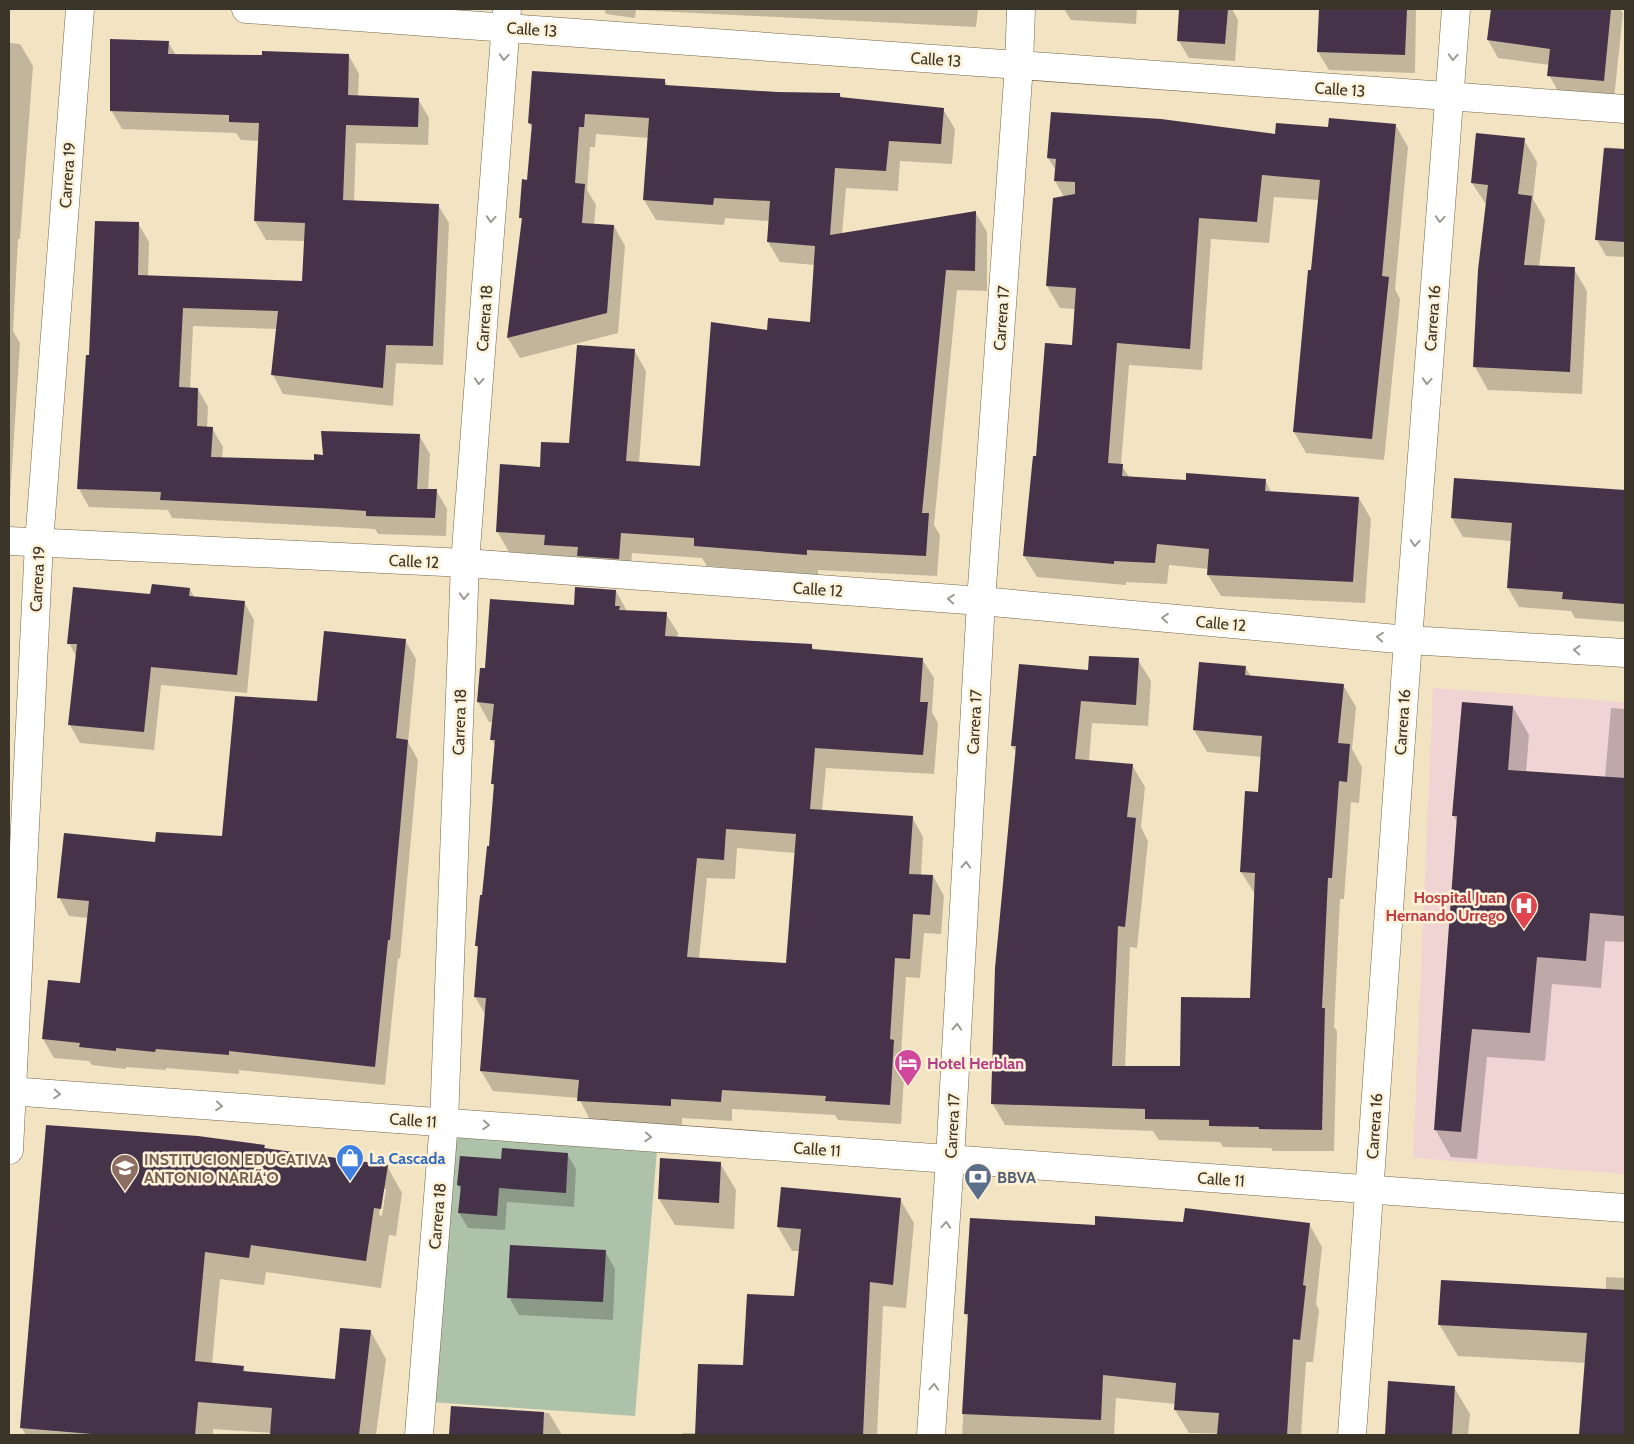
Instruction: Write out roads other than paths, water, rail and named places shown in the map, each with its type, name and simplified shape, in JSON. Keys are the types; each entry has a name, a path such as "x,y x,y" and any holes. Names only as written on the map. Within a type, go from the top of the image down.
{"street":[{"name":"Carrera 19","path":"9,1150 10,1091 39,543 80,9"},
{"name":"Calle 13","path":"246,9 507,18 1019,65 1625,109"},
{"name":"Carrera 17","path":"931,1435 950,1159 981,601 1019,65 1021,9"},
{"name":"Carrera 16","path":"1352,1435 1408,640 1456,9"},
{"name":"Carrera 18","path":"419,1435 444,1122 465,563 507,18"},
{"name":"Calle 12","path":"9,542 465,563 981,601 1408,640 1625,653"},
{"name":"Calle 11","path":"10,1091 1625,1208"}],"place":[{"name":"Hospital Juan Hernando Urrego","path":"1524,930"},
{"name":"Hotel Herblan","path":"908,1087"},
{"name":"La Cascada","path":"350,1182"},
{"name":"INSTITUCION EDUCATIVA ANTONIO NARIÃ‘O","path":"125,1192"},
{"name":"BBVA","path":"978,1201"}]}
